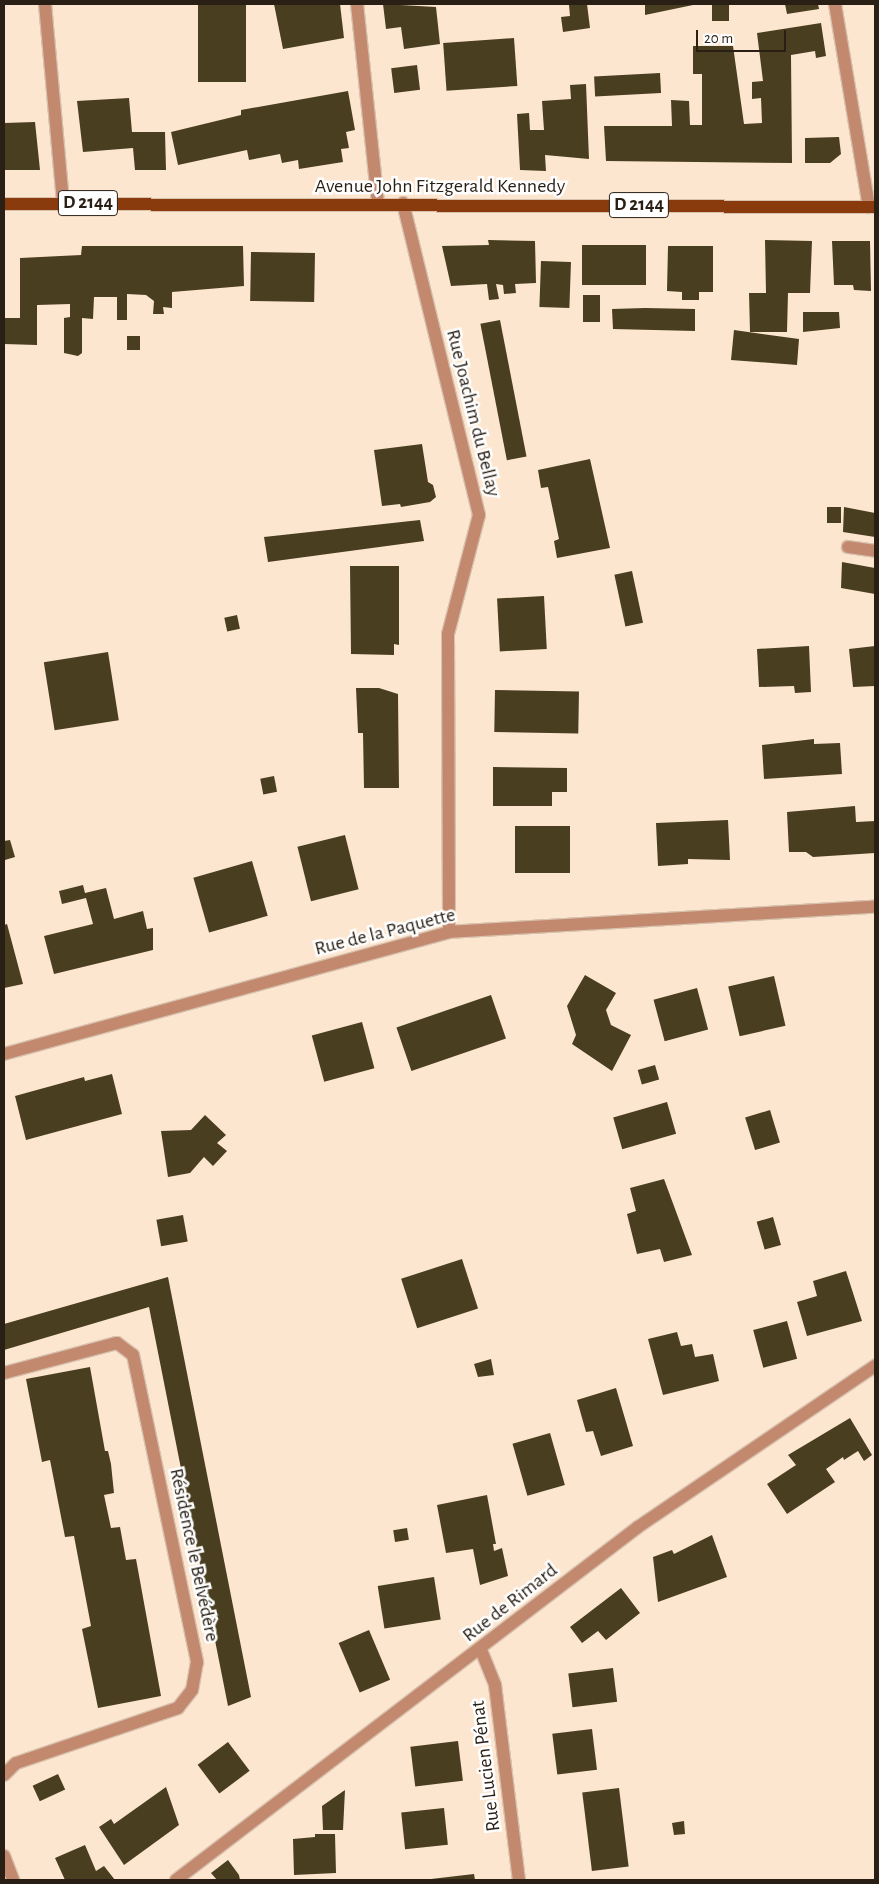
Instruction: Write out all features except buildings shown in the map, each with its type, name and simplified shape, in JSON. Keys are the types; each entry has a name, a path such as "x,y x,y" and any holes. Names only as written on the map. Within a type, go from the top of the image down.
{"main road":[{"name":"Avenue John Fitzgerald Kennedy","path":"4,204 378,205 402,203 872,207"}],"street":[{"path":"45,4 63,203"},
{"path":"357,4 378,205"},
{"path":"835,4 872,207"},
{"name":"Rue Joachim du Bellay","path":"402,203 479,515 448,634 449,932"},
{"path":"848,547 875,552"},
{"name":"Rue de la Paquette","path":"4,1054 449,932 875,907"},
{"name":"Résidence le Belvédère","path":"4,1373 117,1343 133,1355 197,1662 192,1690 178,1708 16,1763 4,1775"},
{"name":"Rue de Rimard","path":"176,1880 407,1702 482,1650 638,1527 875,1366"},
{"name":"Rue Lucien Pénat","path":"482,1650 495,1685 519,1880"},
{"path":"4,1856 13,1880"}]}
